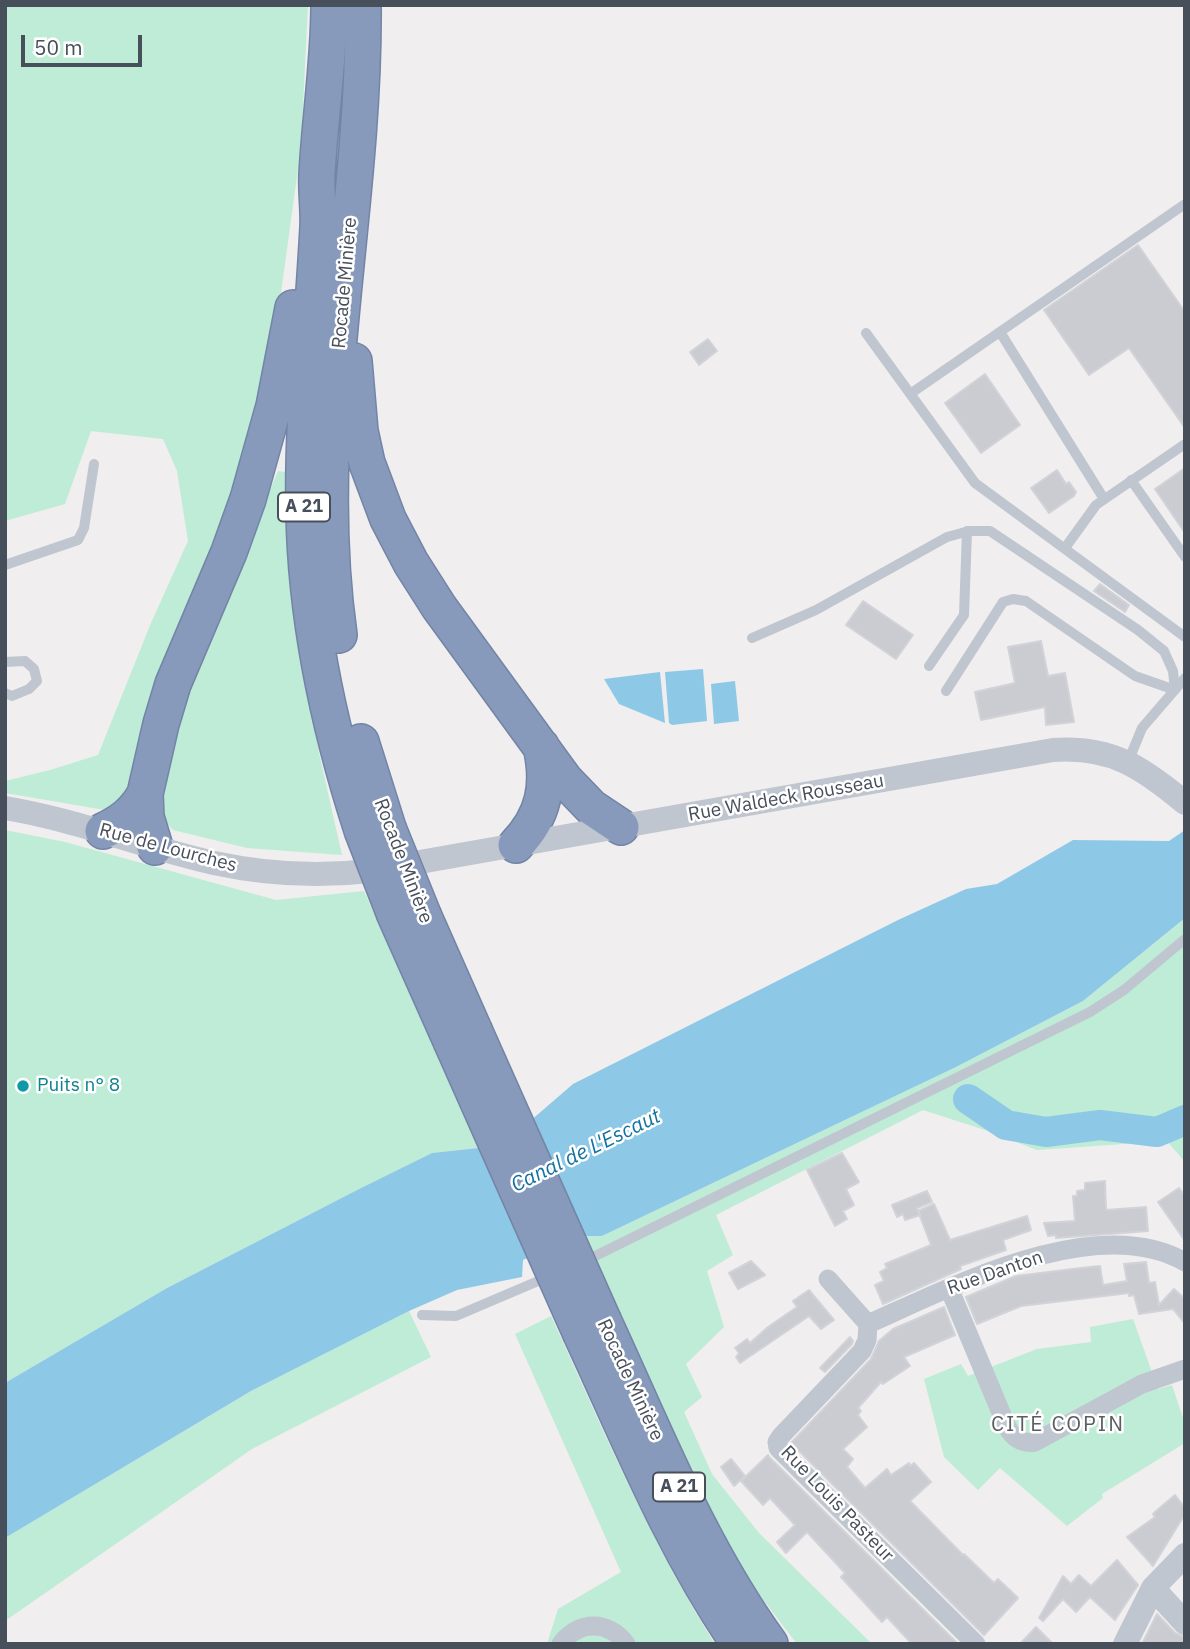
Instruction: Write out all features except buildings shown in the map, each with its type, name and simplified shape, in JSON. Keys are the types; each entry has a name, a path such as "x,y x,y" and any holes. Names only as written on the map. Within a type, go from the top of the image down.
{"highway":[{"name":"Rocade Minière","path":"329,5 317,177 318,225 304,453 306,553 313,624 324,691 343,769 375,829 410,916 593,1328 678,1545 739,1644"},
{"name":"Rocade Minière","path":"363,5 354,192 332,418 330,541 336,618 375,829"},
{"path":"155,847 146,817 145,794 161,724 173,684 233,542 260,460 282,367 302,238 317,177"},
{"path":"354,192 353,322 356,396 363,447 373,483 388,519 419,578 565,780 582,799 621,827"},
{"path":"516,845 532,827 543,801 545,771 540,745"},
{"path":"103,831 126,818 145,794"},
{"name":"Rocade Minière","path":"593,1328 705,1540 730,1584 770,1644"}],"street":[{"name":"Rue Waldeck Rousseau","path":"374,870 1053,750 1091,750 1128,762 1180,799"},
{"name":"Rue de Lourches","path":"5,808 60,819 213,863 262,870 327,874 374,870"},
{"name":"Rue Danton","path":"868,1324 1019,1261 1094,1247 1121,1245 1147,1247 1185,1262"},
{"path":"828,1279 868,1324"},
{"path":"949,1288 1007,1427 1022,1442 1035,1442 1142,1384 1185,1369"},
{"name":"Rue Louis Pasteur","path":"868,1324 867,1340 862,1351 780,1436 778,1448 976,1644"},
{"path":"1125,1644 1153,1588 1185,1555"},
{"path":"1153,1588 1185,1623"},
{"path":"561,1644 578,1629 596,1625 614,1631 626,1644"}],"lane":[{"path":"909,394 1185,204"},
{"path":"1000,332 1104,499"},
{"path":"866,333 975,483 1185,637"},
{"path":"1065,548 1091,511 1104,499 1185,444"},
{"path":"5,565 78,540 84,528 94,464"},
{"path":"1131,481 1185,557"},
{"path":"929,666 964,615 967,531"},
{"path":"752,638 816,610 947,537 967,531 990,531 1138,630 1164,651 1173,671 1175,690"},
{"path":"946,691 1003,602 1013,600 1026,601 1135,676 1175,690"},
{"path":"5,662 25,661 34,669 37,681 29,689 12,696 5,693"},
{"path":"1128,762 1142,728 1185,678"},
{"path":"571,1267 931,1093 1090,1012 1125,990 1185,939"},
{"path":"422,1315 456,1316 560,1272"}],"green space":[{"path":"5,5 308,5 301,147 280,300 254,425 145,751 124,799 105,810 5,793 5,781 98,755 151,623 188,541 177,471 163,439 91,431 65,504 5,521"},
{"path":"278,471 286,472 292,576 319,753 342,855 247,848 173,830 160,815 164,774 183,697"},
{"path":"5,830 65,842 276,900 364,891 478,1148 432,1153 361,1188 167,1288 5,1383"},
{"path":"1185,918 1185,1162 1167,1141 1037,1150 923,1110 716,1215 733,1255 707,1271 724,1327 686,1364 702,1397 684,1412 712,1474 759,1533 872,1644 797,1644 745,1576 680,1455 585,1236 602,1236 956,1067 1083,1001"},
{"path":"409,1311 431,1357 252,1449 5,1621 5,1538 251,1391"},
{"path":"551,1316 648,1524 715,1644 547,1644 558,1609 621,1572 515,1334"},
{"path":"1133,1319 1158,1389 1172,1385 1185,1424 1185,1443 1102,1494 1103,1498 1067,1526 1000,1468 978,1490 944,1457 924,1379 961,1364 968,1376 1037,1349 1091,1342 1090,1327"}],"water":[{"path":"703,669 707,721 672,725 669,723 665,672"},
{"path":"660,672 665,723 619,704 604,679"},
{"path":"735,681 739,721 714,724 711,684"},
{"name":"Canal de L'Escaut","path":"1185,830 1185,918 1083,1001 956,1067 602,1236 577,1236 523,1260 522,1277 457,1290 409,1311 251,1391 5,1538 5,1383 167,1288 432,1153 478,1148 529,1122 573,1084 898,920 966,889 997,884 1073,840 1169,841"}],"waterway":[{"path":"968,1099 1006,1125 1046,1132 1100,1125 1157,1132 1185,1120"}],"place":[{"name":"Puits n° 8","path":"23,1086"}],"district":[{"name":"CITÉ COPIN","path":"1058,1425"}]}
